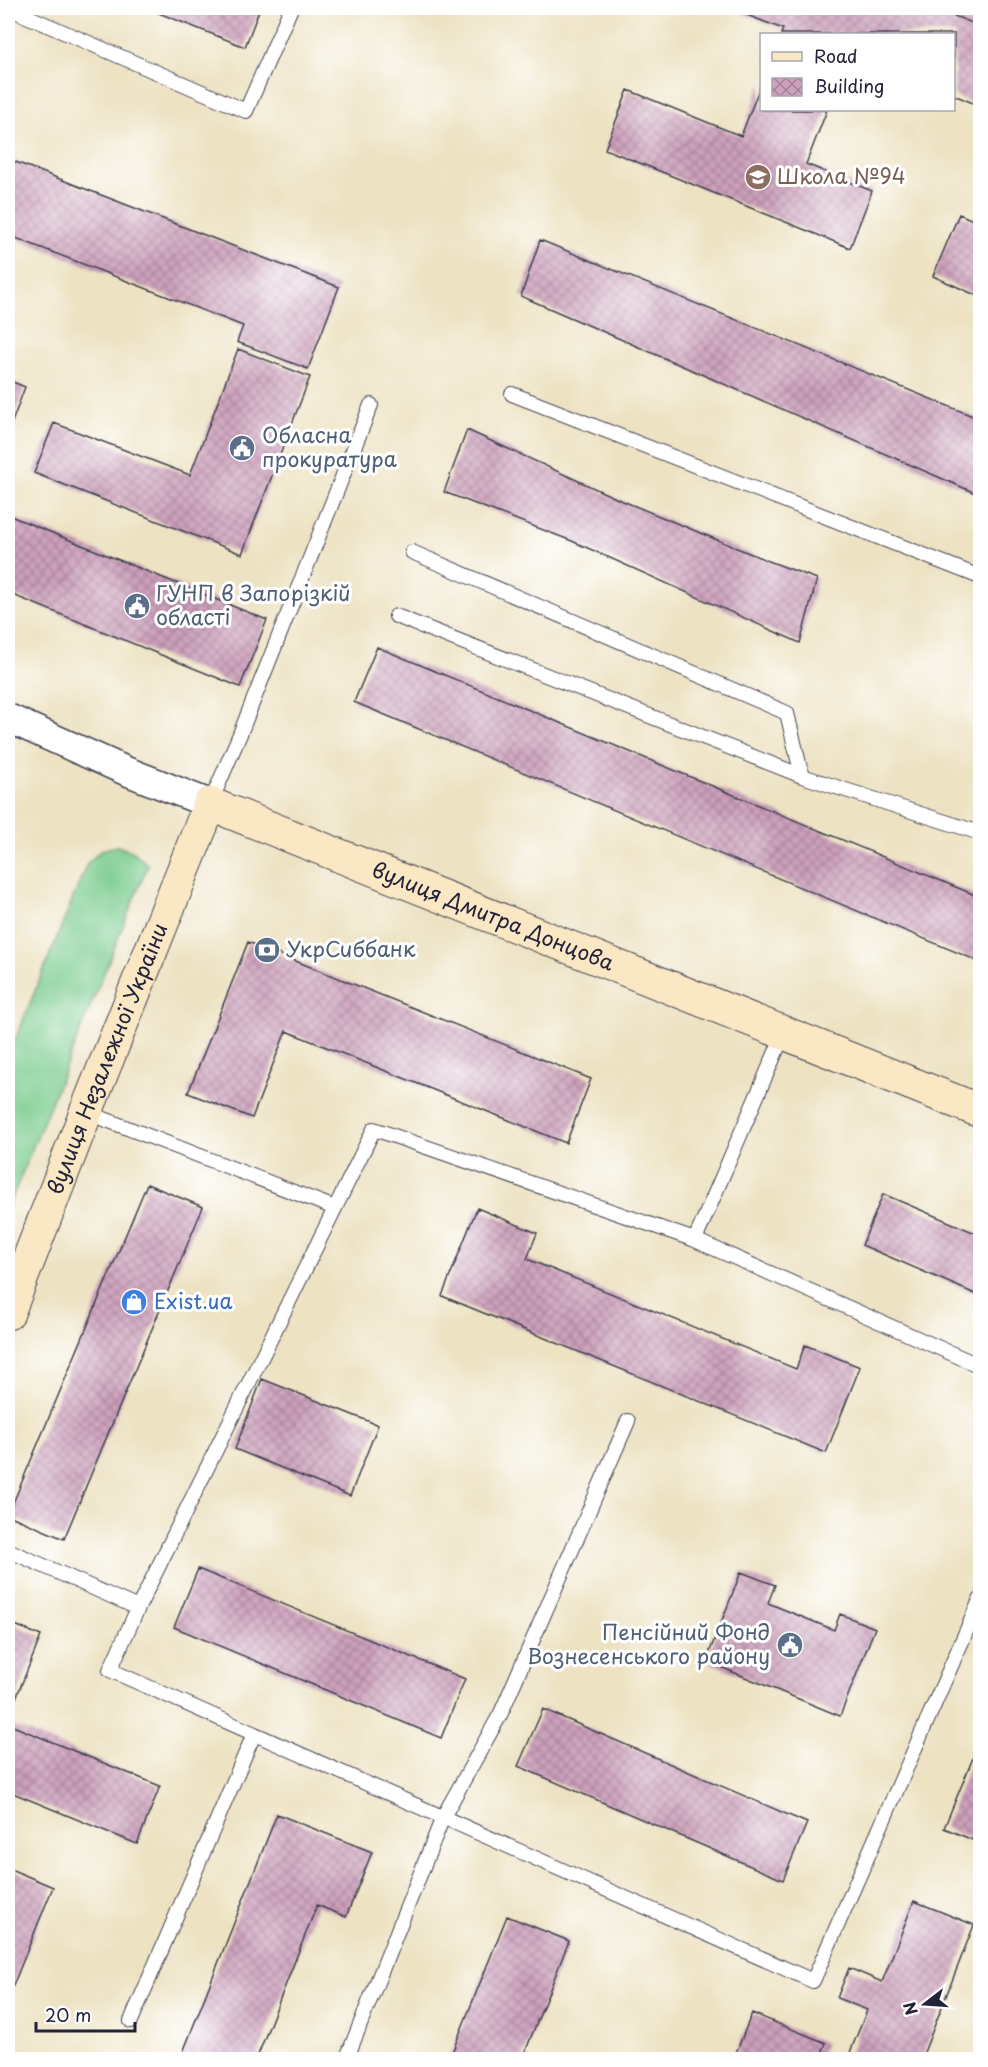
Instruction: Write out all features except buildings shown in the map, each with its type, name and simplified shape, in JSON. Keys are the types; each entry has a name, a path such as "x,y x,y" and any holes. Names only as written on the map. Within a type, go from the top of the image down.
{"street":[{"name":"вулиця Дмитра Донцова","path":"8,718 126,771 981,1112"},
{"name":"вулиця Незалежної України","path":"8,1313 210,804"}],"lane":[{"path":"8,8 246,111 291,8"},
{"path":"512,394 981,577"},
{"path":"210,804 371,405"},
{"path":"412,552 787,713 802,776"},
{"path":"396,616 802,776 981,833"},
{"path":"695,1240 784,1033"},
{"path":"86,1112 335,1208"},
{"path":"981,1366 695,1240 374,1129 138,1608 110,1670 813,1981 981,1600"},
{"path":"346,2060 443,1817 501,1713 627,1421"},
{"path":"8,1550 138,1608"},
{"path":"131,2021 254,1734"}],"green space":[{"path":"117,846 134,852 148,865 8,1208 8,1057 87,864 101,850"}],"place":[{"name":"Школа №94","path":"758,177"},
{"name":"Обласна прокуратура","path":"242,448"},
{"name":"ГУНП в Запорізкій області","path":"137,606"},
{"name":"УкрСиббанк","path":"267,950"},
{"name":"Exist.ua","path":"134,1302"},
{"name":"Пенсійний Фонд Вознесенського району","path":"790,1645"}]}
